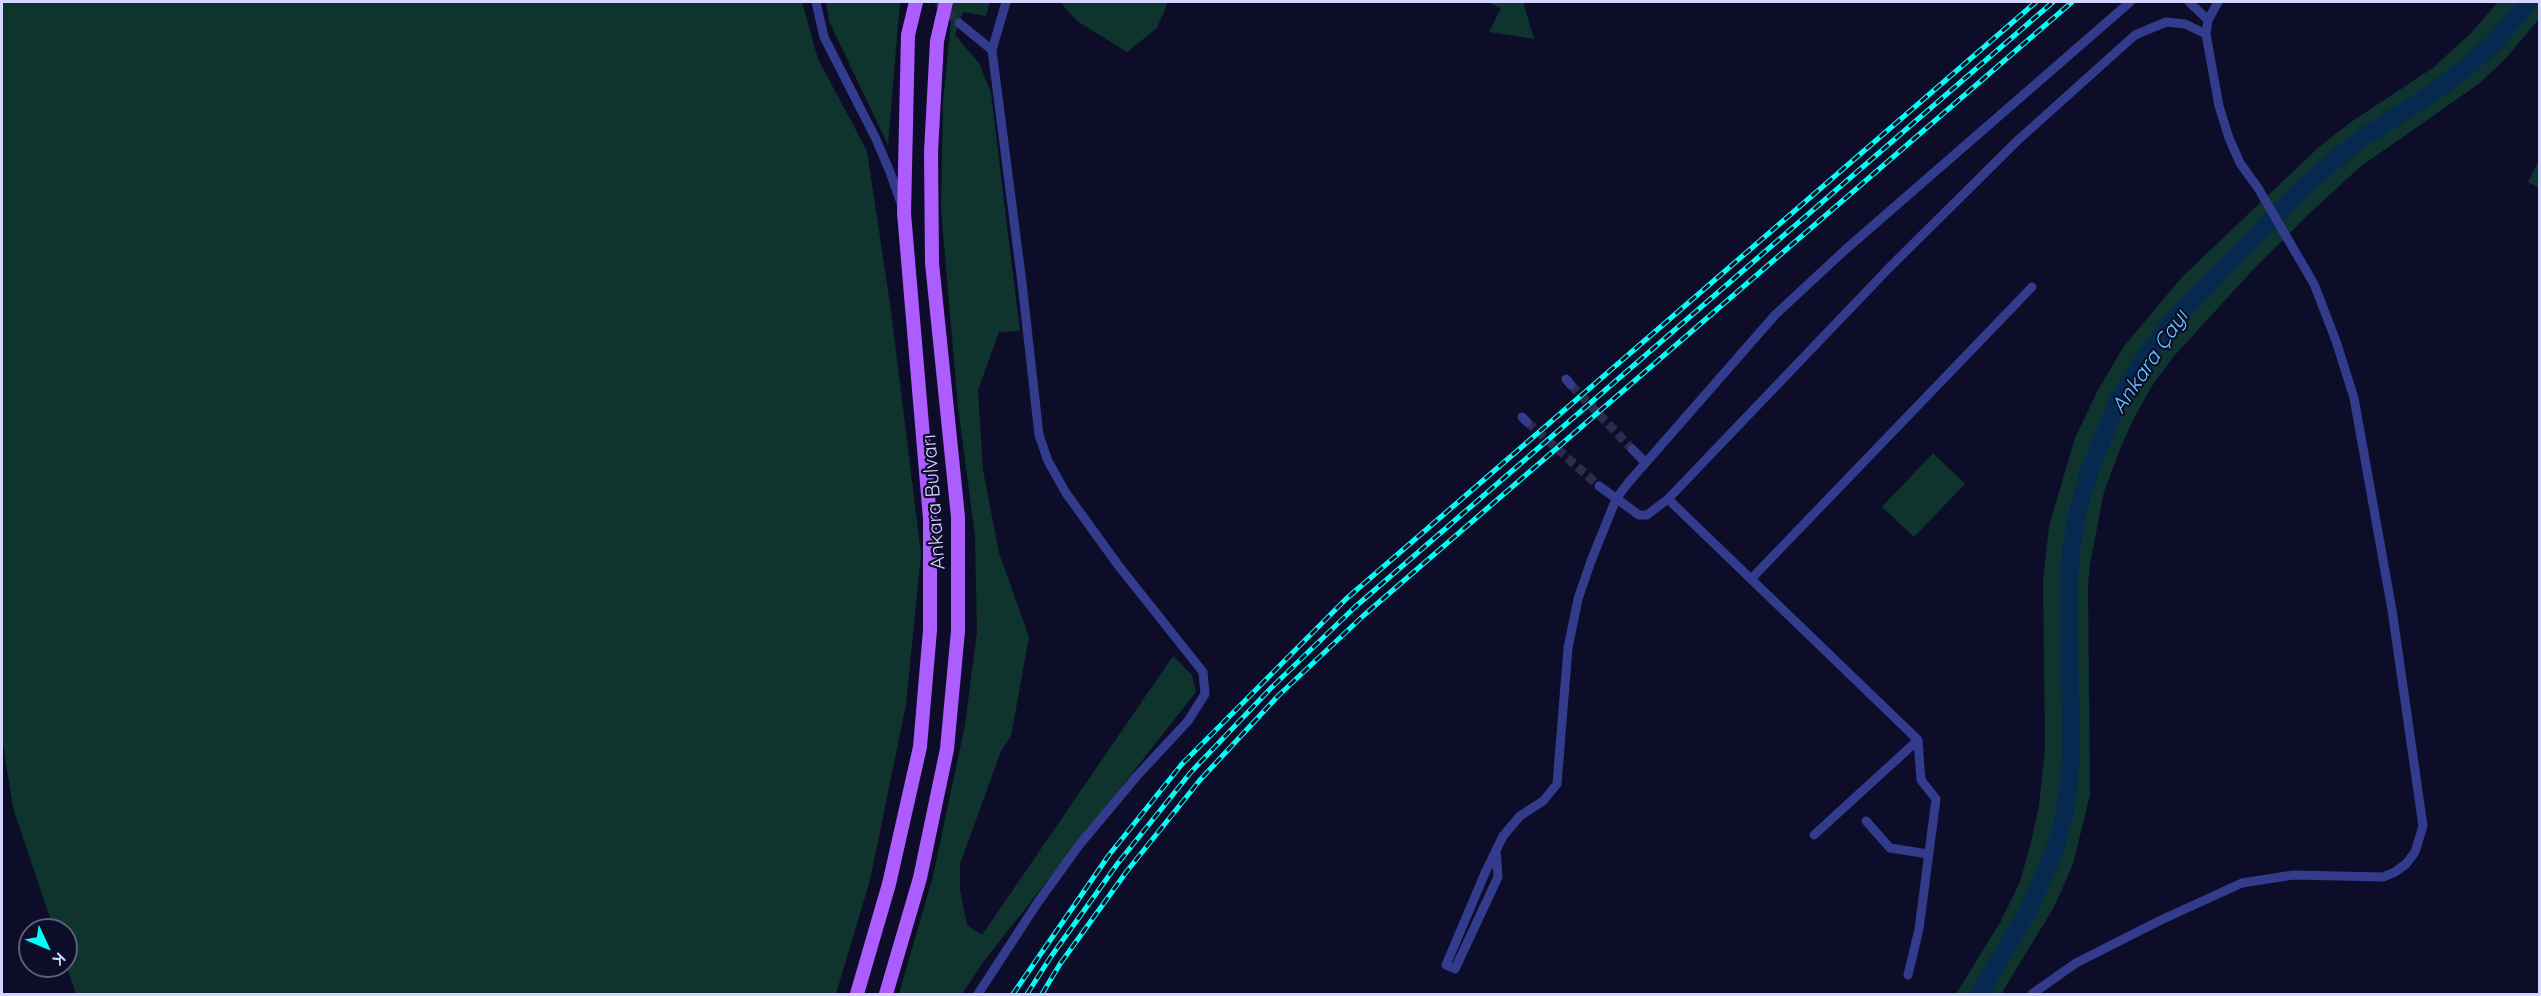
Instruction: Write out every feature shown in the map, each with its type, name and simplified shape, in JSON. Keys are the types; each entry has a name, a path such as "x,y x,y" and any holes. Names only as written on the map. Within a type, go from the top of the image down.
{"main road":[{"name":"Ankara Bulvarı","path":"857,994 889,884 920,747 930,630 930,519 904,213 909,35 916,2"},
{"name":"Ankara Bulvarı","path":"886,994 920,878 947,749 958,631 958,517 932,263 932,141 937,41 946,2"}],"street":[{"path":"816,2 824,37 881,150 904,213"},
{"path":"978,994 1038,902 1080,844 1136,777 1188,722 1205,694 1203,672 1118,565 1066,493 1048,461 1039,435 992,50 1006,2"},
{"path":"1496,850 1498,877 1455,969 1446,965 1496,850 1503,836 1520,816 1543,801 1557,784 1568,648 1582,590 1616,500 1645,462 1775,315 1845,250 2130,2"},
{"path":"2189,2 2208,20"},
{"path":"2032,994 2076,963 2161,920 2242,883 2293,875 2383,877 2406,864 2415,852 2423,826 2392,610 2354,398 2336,341 2314,284 2258,188 2240,163 2229,138 2219,106 2206,34 2208,20 2218,2"},
{"path":"1599,486 1640,515 1647,515 1668,499 1880,278 2001,157 2135,35 2166,22 2185,24 2206,34"},
{"path":"959,23 992,50"},
{"path":"1751,579 2032,287"},
{"path":"1632,449 1645,462"},
{"path":"1668,499 1918,740 1921,780 1936,799 1919,929 1908,975"},
{"path":"1814,835 1918,740"},
{"path":"1866,821 1890,848 1928,854"}],"green space":[{"path":"2,2 802,2 818,59 867,151 891,311 921,554 906,705 870,880 836,994 76,994 71,978 78,978 78,918 50,918 13,808 2,737"},
{"path":"826,2 900,2 888,145 829,21"},
{"path":"953,2 990,2 986,16 963,12 955,35 979,63 991,93 1020,331 999,332 978,390 983,470 999,553 1029,637 1011,736 1001,751 960,864 960,890 967,925 982,935 1173,656 1192,675 1196,692 984,961 962,994 899,994 933,876 965,725 977,632 975,536 958,407 941,209 943,102"},
{"path":"1060,2 1168,2 1157,28 1127,52 1077,21"},
{"path":"1487,2 1523,2 1534,39 1489,32 1501,8"},
{"path":"2498,2 2539,2 2539,19 2506,58 2480,83 2360,167 2310,213 2251,272 2174,356 2152,386 2136,414 2104,492 2090,564 2088,586 2090,795 2073,864 2054,907 2001,994 1956,994 2001,921 2020,882 2031,842 2039,806 2045,749 2043,580 2049,526 2075,438 2098,390 2124,346 2183,276 2319,147 2351,122 2434,67 2472,32"},
{"path":"2539,160 2539,188 2528,182"},
{"path":"1933,453 1965,484 1914,537 1882,507"}],"waterway":[{"name":"Ankara Çayı","path":"1979,994 2027,913 2053,855 2063,822 2071,752 2068,587 2071,552 2077,515 2090,469 2118,401 2149,351 2175,318 2306,185 2355,143 2431,94 2467,67 2495,42 2529,2"}],"tunnel":[{"path":"938,2 959,23"},
{"path":"1571,385 1632,449"},
{"path":"1527,422 1599,486"}],"railway":[{"path":"1013,994 1109,855 1182,764 1346,599 2036,2"},
{"path":"1027,994 1118,863 1191,772 1271,688 1355,607 2053,2"},
{"path":"1042,994 1060,964 1127,871 1200,780 1278,696 1363,616 2072,2"}]}
